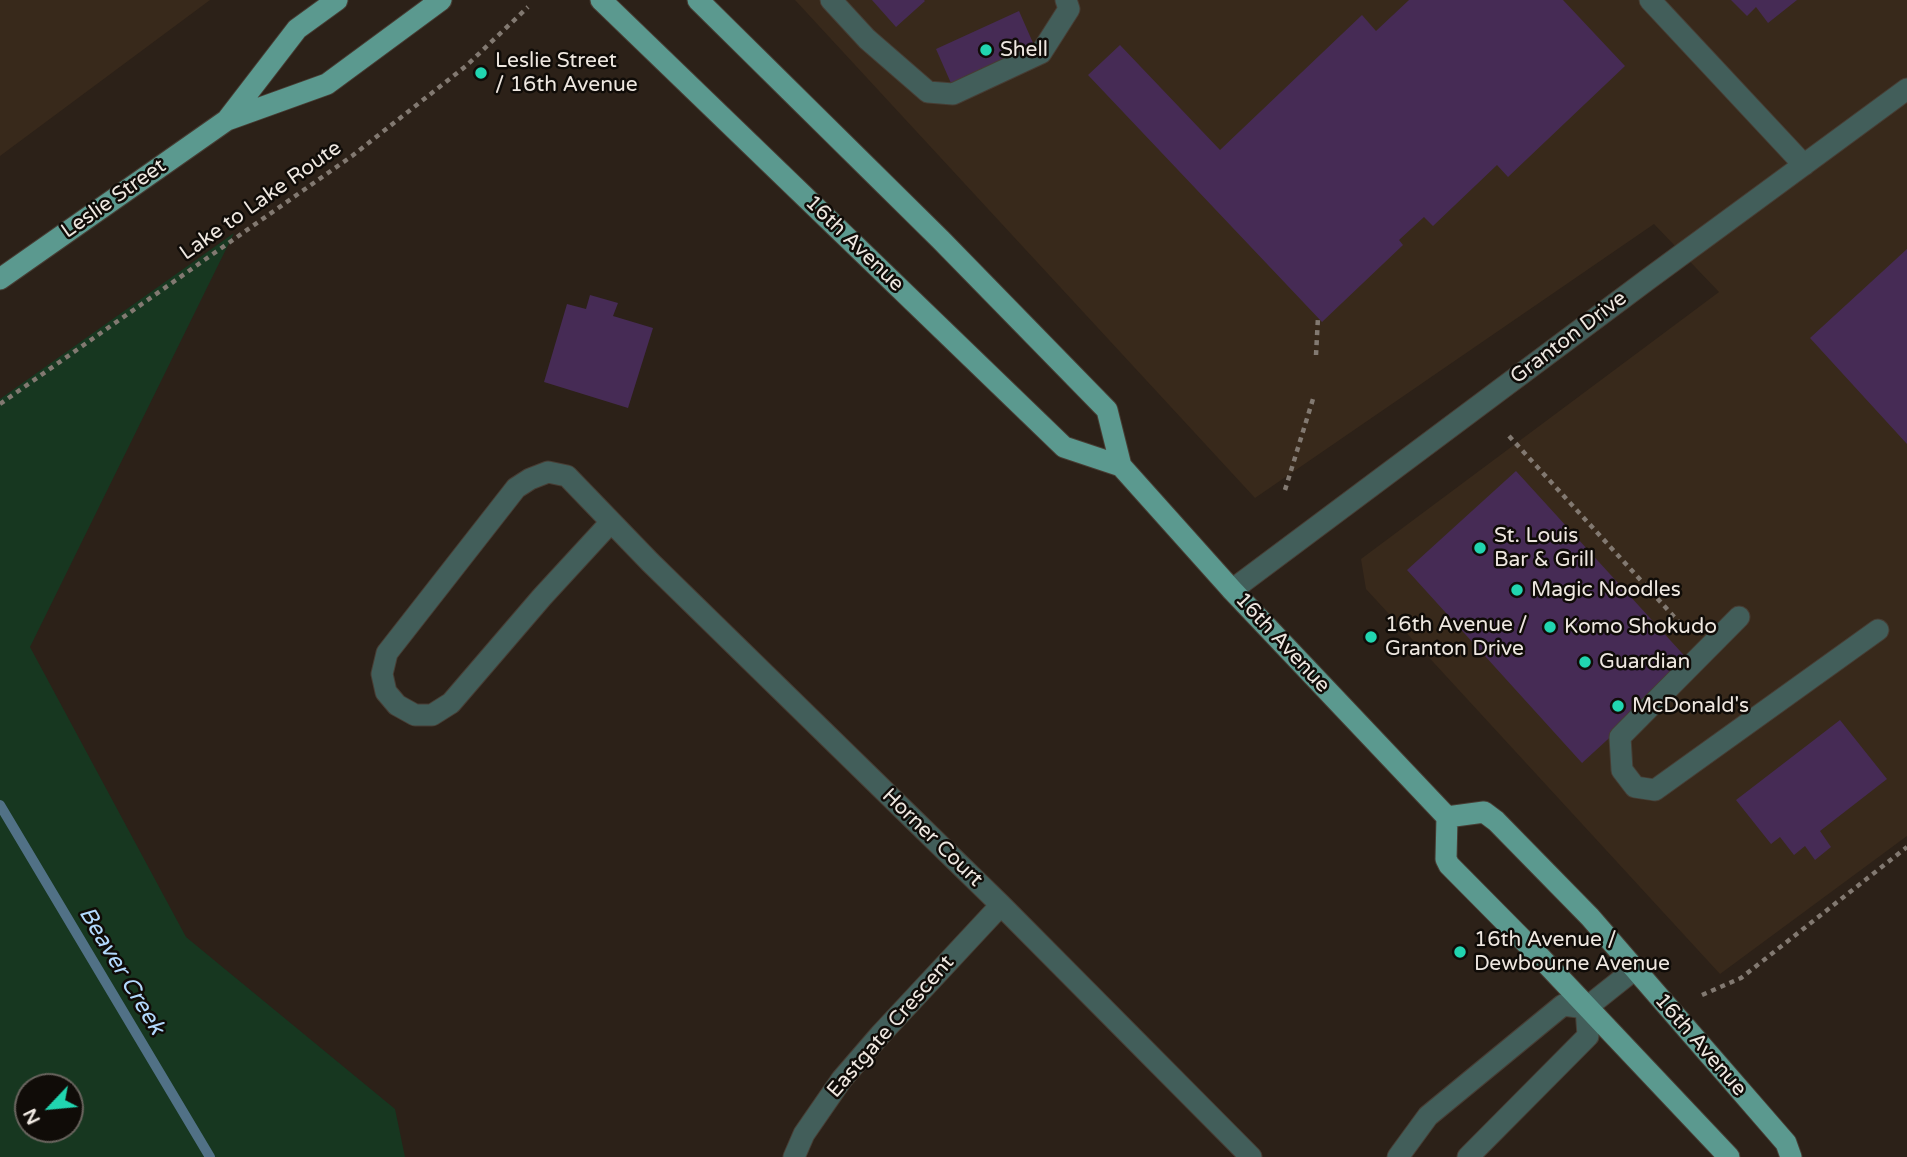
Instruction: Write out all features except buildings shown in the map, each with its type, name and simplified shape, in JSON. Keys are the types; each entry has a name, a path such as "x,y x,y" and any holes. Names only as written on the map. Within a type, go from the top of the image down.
{"main road":[{"name":"Leslie Street","path":"227,120 297,29 337,0"},
{"name":"Leslie Street","path":"0,279 227,120 327,84 441,0"},
{"name":"16th Avenue","path":"601,0 1064,447 1121,466"},
{"name":"16th Avenue","path":"698,0 941,240 1107,410 1121,466 1232,590 1447,817 1480,812 1490,815 1590,917 1786,1143 1791,1157"},
{"path":"1447,817 1448,863 1729,1157"}],"street":[{"path":"831,0 866,39 928,92 953,94 1041,53 1069,9 1066,0"},
{"path":"1650,0 1804,165"},
{"name":"Granton Drive","path":"1232,590 1907,89"},
{"name":"Horner Court","path":"611,522 451,703 432,715 415,715 397,705 386,692 382,674 387,653 516,488 548,472 568,477 1251,1157"},
{"path":"1739,617 1620,737 1622,770 1635,787 1655,790 1878,630"},
{"name":"Eastgate Crescent","path":"794,1157 804,1134 842,1079 1000,905"},
{"path":"1398,1157 1428,1116 1563,1005 1586,1008 1635,969"},
{"path":"1468,1157 1588,1036 1586,1008"}],"path":[{"name":"Lake to Lake Route","path":"0,404 352,156 466,66 528,7"},
{"path":"1315,355 1318,317"},
{"path":"1285,489 1313,399"},
{"path":"1509,436 1689,633"},
{"path":"1702,995 1741,978 1907,847"}],"shaded area":[{"path":"0,0 210,0 0,156"},
{"path":"795,0 1907,0 1907,836 1720,974 1366,589 1361,559 1719,292 1654,224 1255,498"}],"green space":[{"path":"234,233 30,647 186,937 395,1109 405,1157 0,1157 0,399"}],"waterway":[{"name":"Beaver Creek","path":"0,805 210,1157"}],"place":[{"name":"Shell","path":"986,50"},
{"name":"Leslie Street / 16th Avenue","path":"481,73"},
{"name":"St. Louis Bar & Grill","path":"1480,548"},
{"name":"Magic Noodles","path":"1517,590"},
{"name":"Komo Shokudo","path":"1550,627"},
{"name":"16th Avenue / Granton Drive","path":"1371,637"},
{"name":"Guardian","path":"1585,662"},
{"name":"McDonald's","path":"1618,706"},
{"name":"16th Avenue / Dewbourne Avenue","path":"1460,952"}]}
